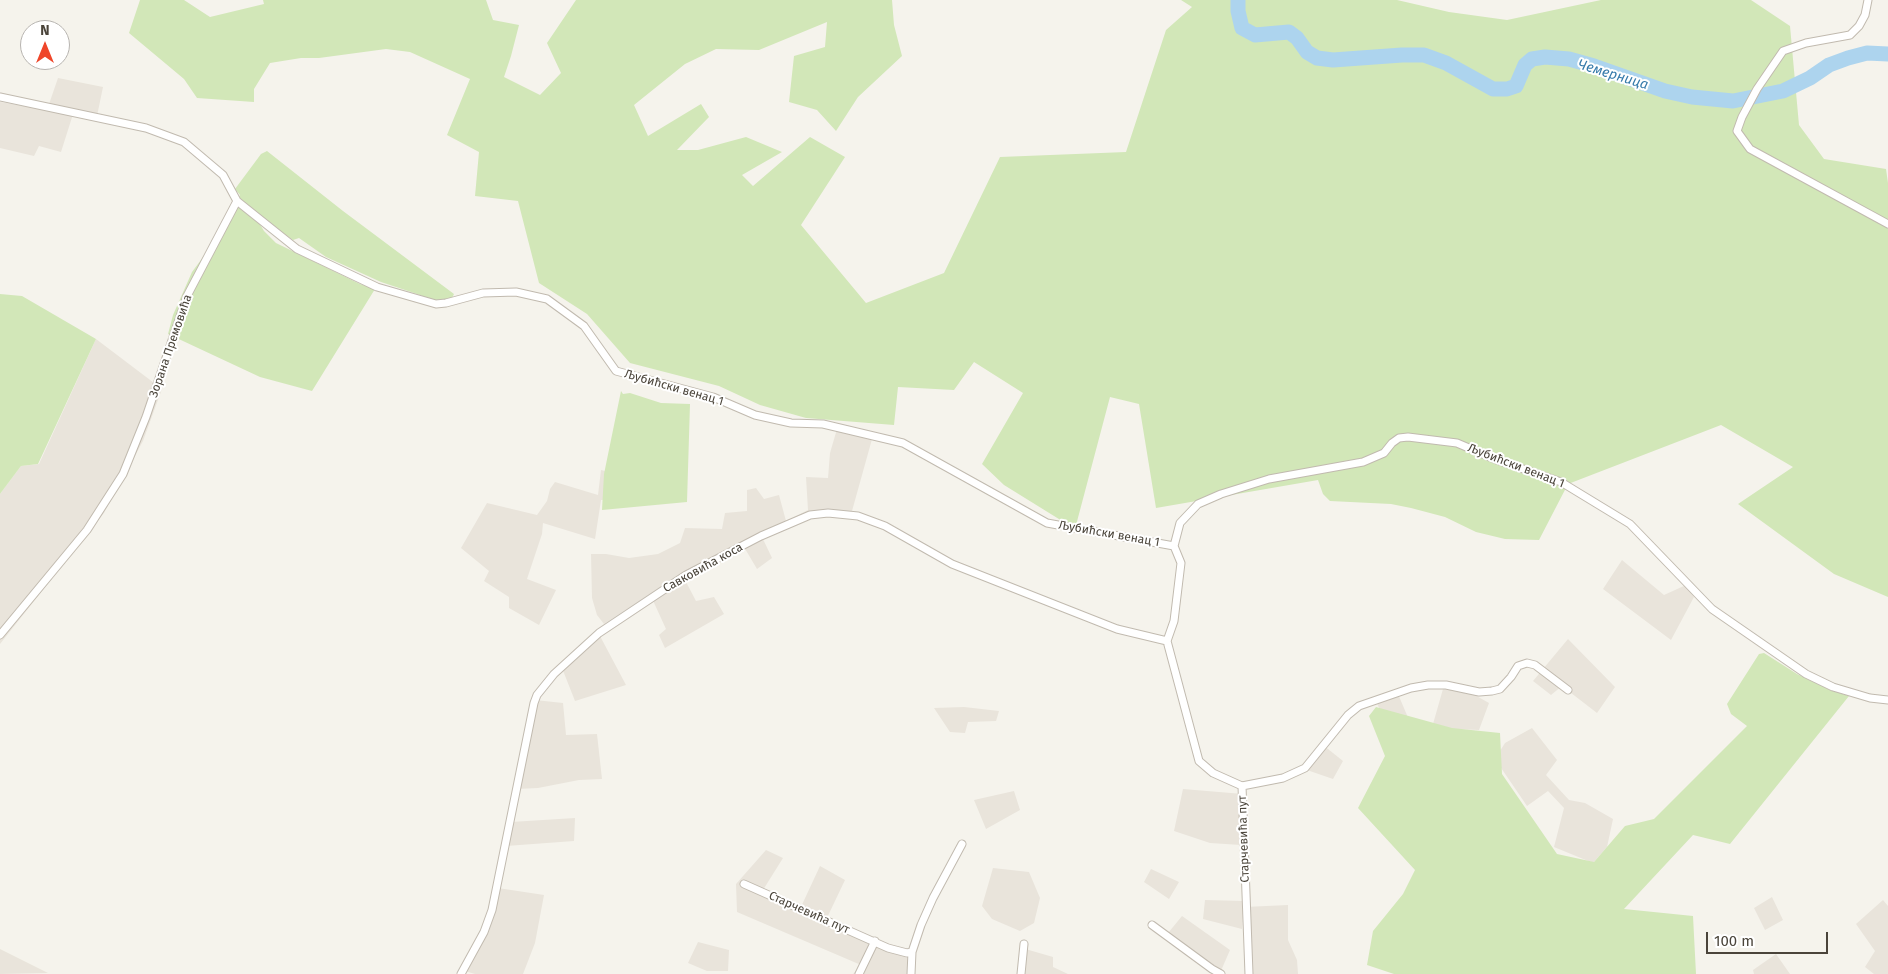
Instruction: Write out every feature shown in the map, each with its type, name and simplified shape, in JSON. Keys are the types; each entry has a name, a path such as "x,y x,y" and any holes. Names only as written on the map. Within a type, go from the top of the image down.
{"street":[{"path":"1868,0 1865,15 1859,26 1850,35 1806,43 1783,51 1757,89 1742,117 1737,131 1750,149 1888,224"},
{"path":"0,97 146,128 184,142 223,175 237,201"},
{"name":"Љубићски венац 1","path":"237,201 296,249 377,287 436,304 446,304 483,293 516,292 547,299 584,326 616,371 712,397 755,415 791,423 823,424 903,442 1047,523 1174,546"},
{"name":"Зорана Премовића","path":"0,635 87,530 123,474 146,417 187,296 237,201"},
{"name":"Љубићски венац 1","path":"1167,641 1174,621 1181,563 1174,546 1180,523 1198,504 1221,494 1269,479 1363,462 1384,453 1399,438 1408,436 1457,443 1497,460 1561,482 1630,524 1712,609 1806,674 1870,698 1888,700"},
{"name":"Савковића коса","path":"462,974 484,932 492,910 537,695 554,674 599,633 686,575 761,536 810,515 858,516 885,526 952,564 1117,629 1167,641"},
{"path":"1167,641 1199,762 1213,774 1242,786"},
{"name":"Старчевића пут","path":"1249,974 1242,786 1283,778 1305,768 1348,714 1359,706 1411,688 1428,685 1446,685 1479,692 1492,691 1500,689 1518,666 1527,663 1535,665 1568,690"},
{"path":"911,974 912,952 921,925 962,844"},
{"name":"Старчевића пут","path":"744,884 888,948 907,953 912,952"},
{"path":"1152,925 1212,970 1221,974"},
{"path":"859,974 875,941"},
{"path":"1021,974 1024,944"}],"shaded area":[{"path":"58,78 103,87 97,116 74,111 61,152 39,146 34,156 0,148 0,102 47,110"},
{"path":"96,339 162,389 143,441 104,513 0,644 0,494 21,466 39,464"},
{"path":"837,429 874,432 852,511 849,513 814,513 762,537 772,558 757,569 744,547 720,555 685,580 696,601 714,597 724,614 665,648 659,635 666,629 650,594 604,624 597,615 592,598 591,554 606,554 629,558 658,554 680,543 685,528 722,529 725,513 747,511 747,490 756,488 764,499 779,495 786,521 808,510 806,477 828,478 830,453"},
{"path":"601,470 605,471 638,498 601,500 595,539 543,523 542,534 527,579 556,590 539,625 509,608 509,597 484,581 489,571 461,548 487,503 537,515 547,501 550,489 555,482 598,495"},
{"path":"1622,560 1664,595 1686,585 1694,597 1671,640 1603,589"},
{"path":"600,636 626,685 575,701 562,668"},
{"path":"1568,639 1615,687 1597,713 1562,686 1551,695 1533,681"},
{"path":"1443,689 1473,694 1489,703 1479,730 1431,731"},
{"path":"1398,694 1412,727 1391,735 1376,701"},
{"path":"535,700 563,703 566,735 597,734 602,779 579,780 538,788 517,789"},
{"path":"964,707 999,711 996,721 968,722 965,733 950,732 934,708"},
{"path":"1532,728 1557,760 1546,775 1569,800 1585,803 1613,819 1607,847 1593,863 1554,847 1564,808 1548,791 1527,806 1495,759 1505,743"},
{"path":"1323,745 1343,761 1333,779 1304,769"},
{"path":"1183,789 1243,794 1241,845 1210,843 1174,831"},
{"path":"1014,791 1020,810 986,829 974,800"},
{"path":"575,818 574,841 506,846 511,822"},
{"path":"766,850 783,858 763,890 800,909 820,866 845,880 825,922 897,949 908,959 908,974 853,974 861,965 737,912 736,884"},
{"path":"993,868 1029,872 1040,898 1034,923 1020,931 992,919 982,906"},
{"path":"1151,869 1179,882 1169,899 1144,882"},
{"path":"498,888 544,895 535,943 523,974 475,974 465,971"},
{"path":"1772,897 1783,920 1765,930 1754,908"},
{"path":"1205,900 1243,901 1242,929 1203,919"},
{"path":"1883,900 1888,906 1888,974 1874,974 1865,967 1875,951 1856,924"},
{"path":"1288,905 1288,940 1297,960 1298,974 1246,974 1244,962 1245,907"},
{"path":"1182,916 1230,950 1220,973 1164,938"},
{"path":"698,942 729,950 728,971 707,971 688,963"},
{"path":"1022,948 1053,957 1053,967 1068,974 1019,974"},
{"path":"0,949 48,973 0,974"},
{"path":"1776,954 1790,974 1754,974 1753,970"}],"green space":[{"path":"140,0 184,0 210,17 264,4 263,0 486,0 493,20 519,25 504,77 540,95 561,73 547,43 576,0 892,0 894,25 902,56 858,97 836,131 817,110 789,102 794,56 825,47 827,22 759,50 716,49 685,64 634,105 648,136 701,104 709,117 677,150 698,150 746,137 782,152 742,175 753,186 810,137 845,157 801,225 866,303 944,273 1000,157 1126,152 1166,30 1192,7 1181,0 1397,0 1449,12 1507,20 1601,0 1751,0 1790,26 1799,125 1824,159 1886,169 1888,183 1888,597 1834,574 1738,504 1793,467 1721,425 1568,484 1539,540 1505,539 1476,532 1445,517 1411,508 1391,504 1330,501 1323,494 1318,480 1156,508 1139,404 1110,397 1075,529 1004,485 982,464 1023,393 974,362 954,390 898,387 894,425 806,418 760,405 719,386 630,363 587,314 539,283 518,201 475,196 479,152 447,135 470,79 410,52 386,49 270,63 254,89 254,102 197,98 184,79 129,33"},
{"path":"267,151 454,294 452,298 436,303 420,295 381,282 326,257 299,238 293,240 252,211 264,231 276,243 360,284 375,289 312,391 260,377 168,334 173,315 192,272 215,241 240,195 235,189 261,154"},
{"path":"0,294 22,296 96,339 38,464 21,466 0,494"},
{"path":"621,391 623,394 630,393 661,403 690,404 687,502 602,510 604,474"},
{"path":"1764,653 1797,674 1830,690 1849,696 1730,844 1693,835 1624,909 1693,916 1696,974 1394,974 1367,965 1373,931 1403,894 1415,870 1358,808 1385,756 1369,716 1376,707 1452,728 1500,733 1502,774 1557,854 1594,862 1625,826 1654,819 1747,726 1731,714 1727,704 1759,654"}],"waterway":[{"name":"Чемерница","path":"1238,0 1238,11 1242,28 1255,35 1289,32 1297,38 1307,52 1317,58 1333,60 1424,55 1446,63 1493,89 1507,89 1516,86 1525,65 1532,59 1545,57 1569,59 1594,66 1665,91 1692,97 1733,101 1783,91 1810,78 1829,65 1848,58 1867,53 1888,54"}]}
